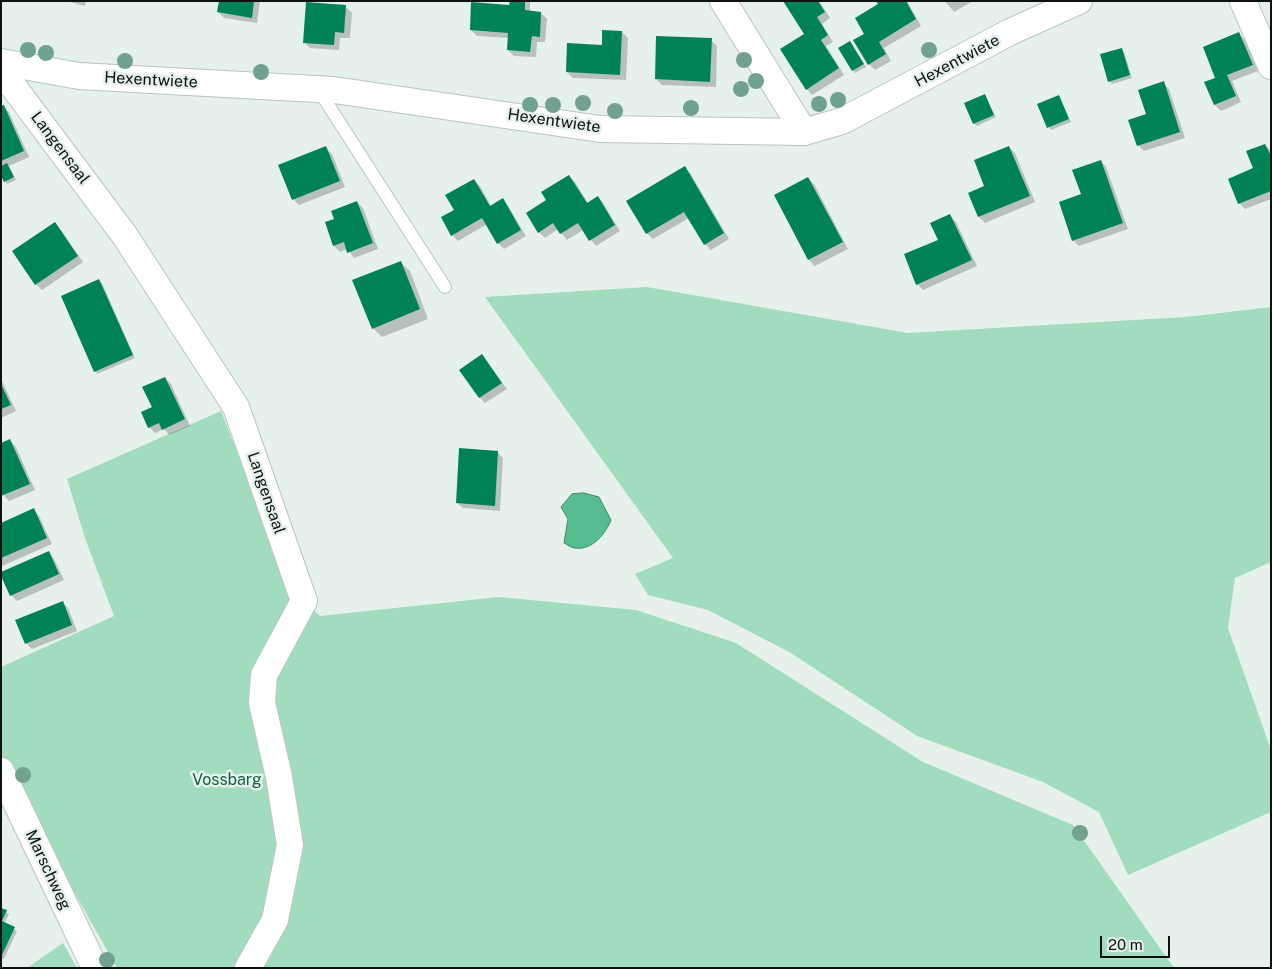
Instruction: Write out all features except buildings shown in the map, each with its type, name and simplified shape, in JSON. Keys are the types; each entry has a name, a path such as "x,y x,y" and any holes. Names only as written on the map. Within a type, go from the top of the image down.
{"street":[{"path":"723,1 804,132"},
{"name":"Hexentwiete","path":"1,62 79,76 318,88 600,128 804,132 842,121 1010,32 1079,1"},
{"path":"1243,1 1271,66"},
{"name":"Langensaal","path":"1,70 125,236 236,407 304,601 264,675 262,703 279,778 290,844 275,920 248,968"},
{"name":"Marschweg","path":"1,771 96,968"}],"lane":[{"path":"318,88 445,288"}],"green space":[{"path":"647,287 908,333 1186,317 1271,307 1271,562 1235,578 1228,628 1271,750 1271,812 1128,875 1099,812 1043,782 917,736 791,653 708,610 648,595 635,574 673,558 485,297"},
{"name":"Vossbarg","path":"221,411 291,590 320,616 499,597 636,610 736,643 923,762 1073,825 1174,968 117,968 1,762 1,667 114,616 85,538 67,479"},
{"path":"63,943 77,968 27,968"}],"shaded area":[{"path":"584,493 599,497 611,520 606,530 593,544 587,547 574,548 564,543 568,519 561,507 572,494"}]}
